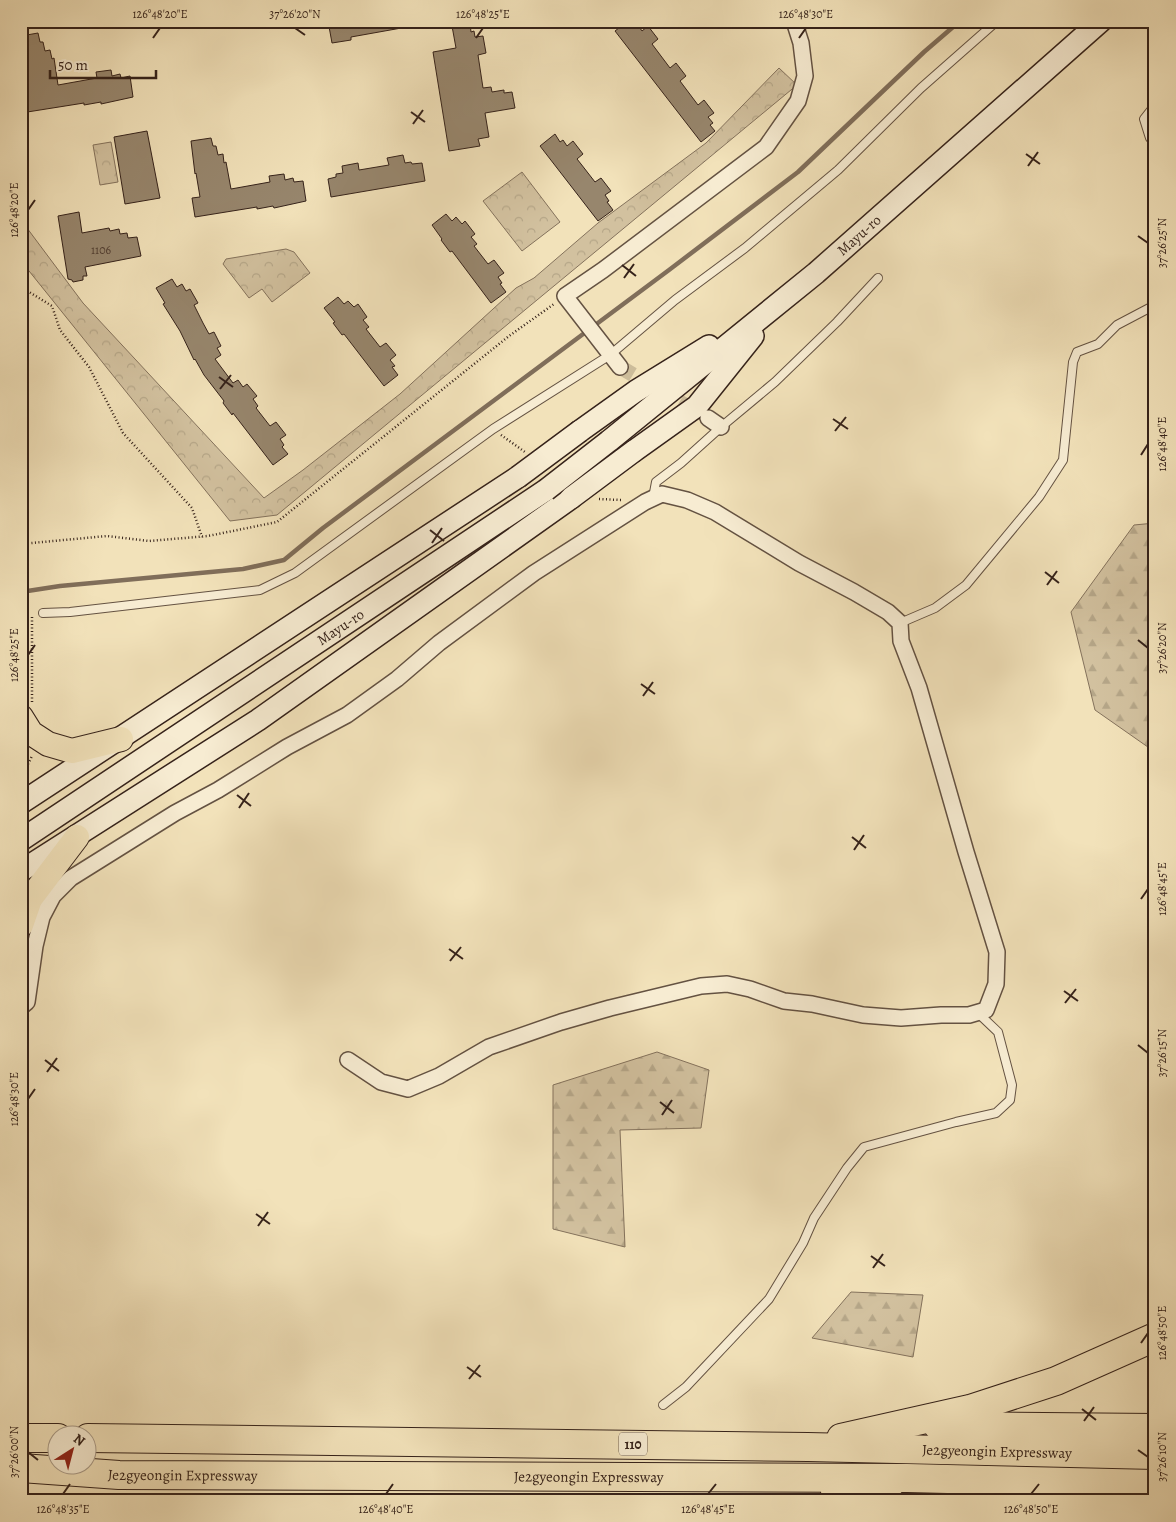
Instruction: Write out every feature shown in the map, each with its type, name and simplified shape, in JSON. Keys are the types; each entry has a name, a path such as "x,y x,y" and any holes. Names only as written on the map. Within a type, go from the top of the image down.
{"highway":[{"path":"808,1447 892,1425 970,1409 1056,1381 1155,1337"},
{"path":"892,1425 1155,1428"},
{"path":"21,1438 48,1438"},
{"name":"Je2gyeongin Expressway","path":"99,1438 808,1447 1155,1455"},
{"name":"Je2gyeongin Expressway","path":"21,1468 119,1475 916,1478 1155,1484"},
{"path":"757,1478 890,1501"}],"main road":[{"name":"Mayu-ro","path":"21,840 546,490 816,274 1101,21"},
{"path":"21,803 518,477 636,391 782,301"},
{"path":"21,871 258,720 571,498 696,406 782,301"},
{"path":"26,710 30,733 48,744 72,751 121,739"},
{"path":"21,925 30,899 77,837"}],"street":[{"path":"620,367 569,301 603,270 766,147 798,101 805,76 801,43 794,21"},
{"path":"21,1006 28,1002 35,946 42,917 53,896 71,878 174,813 218,790 287,747 347,715 397,679 438,643 534,573 662,494 687,500 714,512 783,555 888,612 900,623 901,641 919,688 997,952 996,984 986,1010 969,1015 901,1018 863,1015 812,1004 784,1002 750,989 727,984 701,986 561,1022 489,1047 439,1076 408,1089 381,1082 348,1060"}],"lane":[{"path":"43,613 70,612 260,590 295,573 493,428 608,352 745,248 838,170 921,88 997,21"},
{"path":"1155,105 1144,119 1150,138 1155,142"},
{"path":"653,498 656,482 681,463 714,422 775,382 837,322 878,278"},
{"path":"900,623 935,608 966,585 1038,497 1063,460 1073,362 1077,352 1098,344 1117,325 1155,305"},
{"path":"663,1406 686,1387 769,1298 803,1243 814,1218 847,1168 864,1147 996,1113 1010,1100 1012,1085 998,1032 978,1013"}],"path":[{"path":"21,287 52,306 60,330 90,367 123,433 192,508 202,537"},
{"path":"21,544 107,536 149,541 202,537 277,522 509,336 569,301"},
{"path":"26,710 32,615 43,613"},
{"path":"21,772 27,766 39,739"}],"green space":[{"path":"779,68 797,85 277,515 230,521 21,261 21,220 83,303 264,498 400,394 516,288 534,278 598,223 706,143"},
{"path":"111,142 118,182 100,185 93,145"},
{"path":"522,172 560,222 522,251 483,201"},
{"path":"286,249 294,252 310,273 272,302 262,289 249,298 223,264 226,259"},
{"path":"1155,523 1155,752 1095,710 1071,612 1134,525"},
{"path":"657,1052 709,1070 701,1128 620,1130 625,1247 553,1229 553,1085"},
{"path":"851,1292 923,1295 913,1357 812,1338"}],"building":[{"path":"328,21 406,21 407,27 351,37 351,40 332,43"},
{"path":"628,21 631,21 635,27 638,25 642,31 648,26 658,39 652,44 670,68 676,63 686,76 680,81 698,105 704,100 714,113 708,117 713,123 710,125 715,131 701,142 615,31"},
{"path":"470,23 471,32 474,31 475,37 483,36 486,53 478,55 483,88 491,87 492,92 504,90 504,93 512,92 515,108 485,113 489,137 478,139 480,146 449,151 433,52 456,48 452,26"},
{"path":"38,33 45,51 50,50 52,59 54,58 58,85 97,78 96,72 111,70 112,76 120,74 121,78 130,76 133,97 101,104 101,102 84,105 84,103 21,113 21,94 27,93 23,69 21,70 21,36"},
{"path":"147,131 160,198 125,204 114,137"},
{"path":"555,134 560,142 563,140 567,146 573,141 583,154 577,159 595,182 601,178 611,191 605,195 609,201 607,202 613,210 598,221 540,146"},
{"path":"211,138 213,146 216,146 218,155 223,154 231,189 270,182 269,176 284,174 285,180 293,178 294,182 303,181 306,201 274,208 273,206 257,209 257,207 195,217 192,198 200,197 191,141"},
{"path":"403,155 405,163 422,163 425,181 331,197 328,179 336,177 336,174 343,173 342,166 358,163 359,170 389,165 387,158"},
{"path":"79,212 82,233 109,228 110,231 119,229 120,234 127,233 128,238 137,237 141,256 85,267 87,276 83,276 83,280 73,282 68,279 58,216"},
{"path":"446,214 452,221 456,217 462,224 465,221 475,234 471,237 477,244 474,246 488,264 494,260 504,273 498,277 502,283 500,284 506,292 491,303 452,251 450,252 432,225"},
{"path":"172,279 177,287 182,284 186,291 190,289 198,303 194,305 209,334 214,332 221,346 217,348 221,355 215,359 233,383 238,380 243,387 247,384 257,396 253,399 258,406 256,408 270,426 276,422 286,435 280,439 284,445 282,447 288,454 273,465 233,413 232,415 223,403 224,401 194,360 180,331 163,304 165,303 156,288"},
{"path":"338,297 344,304 348,301 354,307 358,304 367,317 363,320 369,327 366,329 380,347 386,343 396,355 390,360 395,366 392,367 398,375 384,386 344,334 342,335 324,308"}],"waterway":[{"path":"21,592 60,586 243,569 284,560 323,528 798,172 924,52 960,21"}],"tunnel":[{"path":"620,367 700,414"}]}
